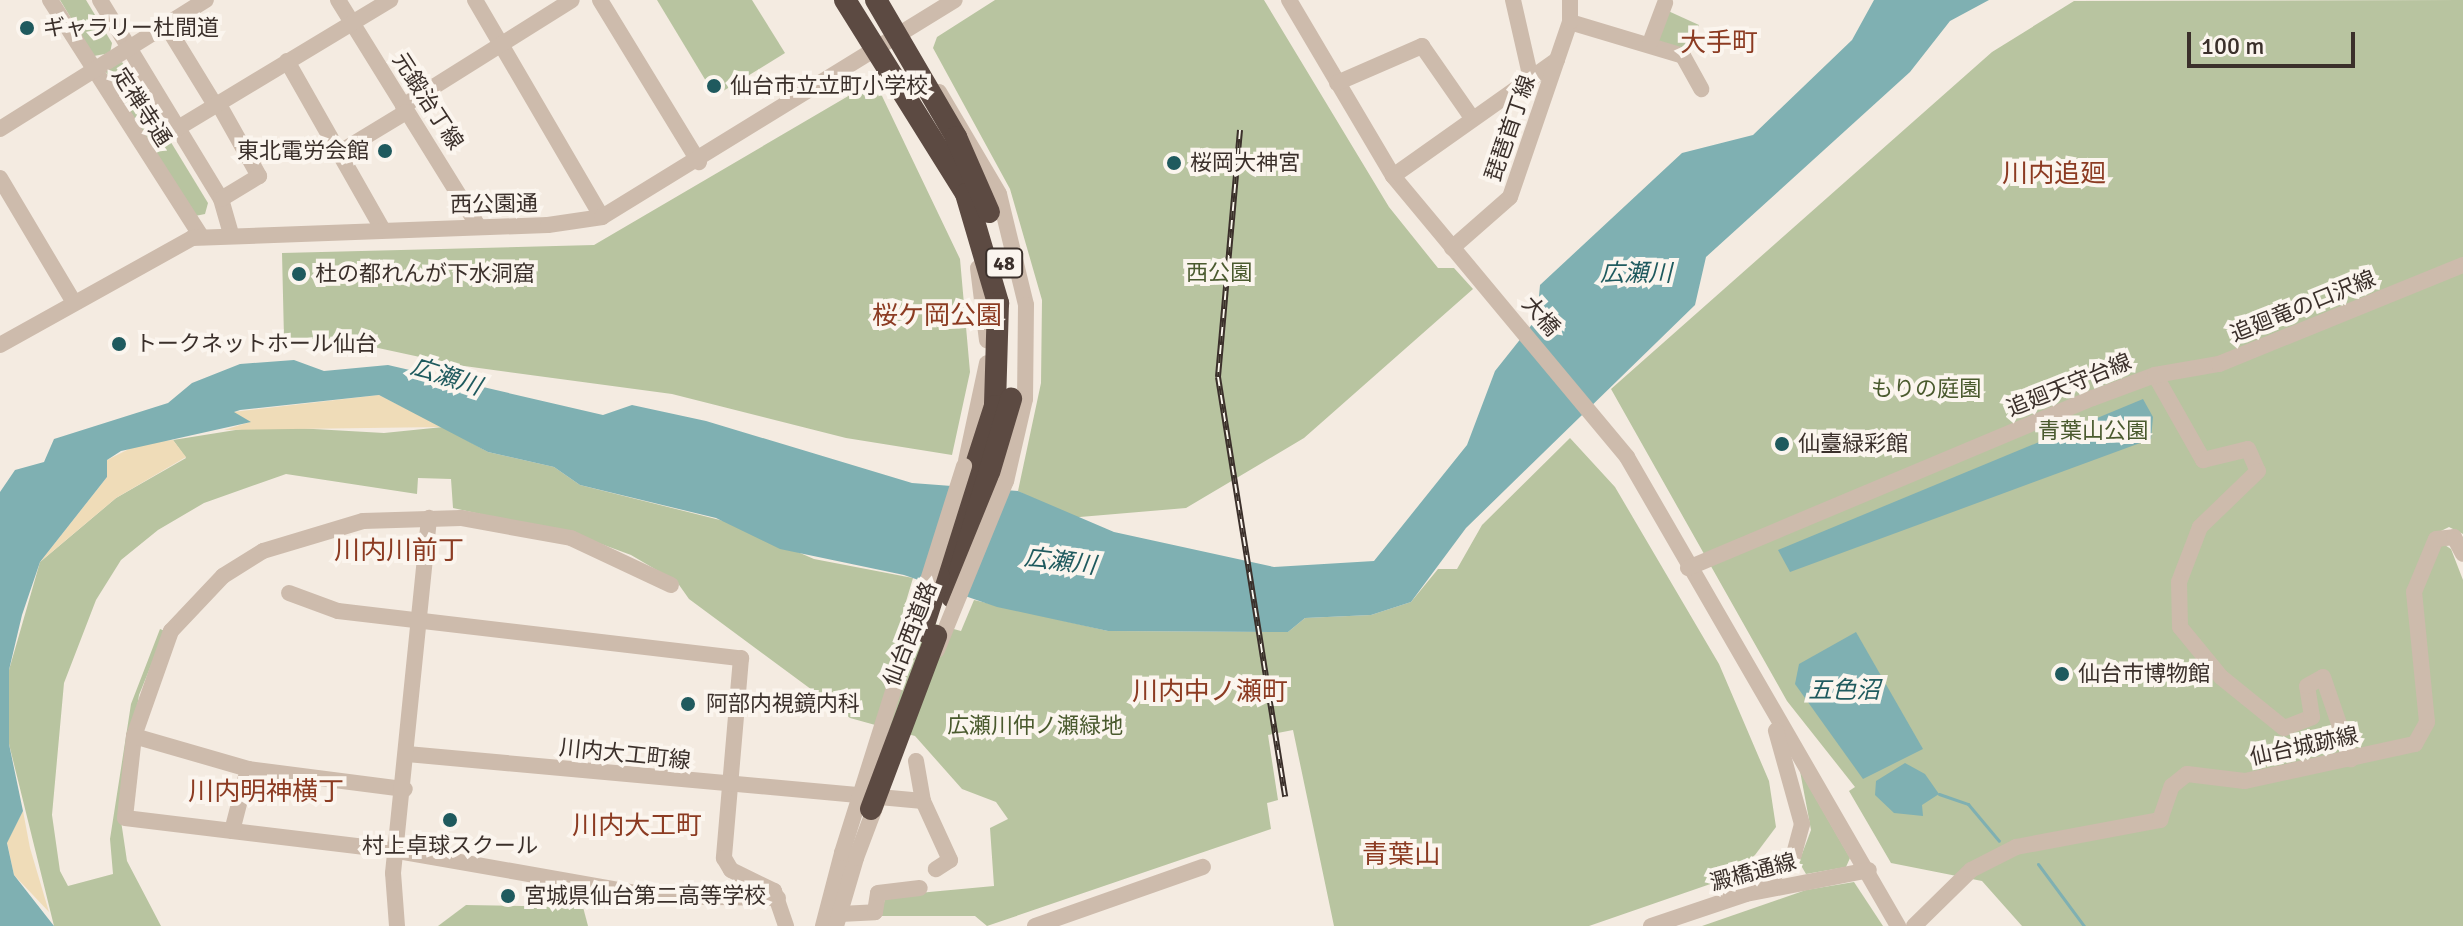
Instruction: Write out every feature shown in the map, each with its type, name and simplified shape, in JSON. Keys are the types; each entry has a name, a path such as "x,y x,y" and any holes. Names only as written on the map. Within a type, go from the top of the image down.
{"highway":[{"name":"48","path":"845,0 966,194 993,272 1000,366 985,474"},
{"name":"48","path":"876,0 917,66 966,156 1011,295 1014,380 985,474"},
{"name":"仙台西道路","path":"856,802 943,594 985,474"},
{"name":"仙台西道路","path":"943,594 985,474"}],"street":[{"name":"定禅寺通","path":"50,0 201,236"},
{"name":"定禅寺通","path":"100,0 221,199 230,231"},
{"path":"0,129 206,0"},
{"name":"元鍛治丁線","path":"338,0 479,227"},
{"path":"178,128 390,0"},
{"path":"475,0 602,217"},
{"path":"340,152 572,0"},
{"path":"600,0 699,162"},
{"name":"西公園通","path":"0,345 73,301 201,236 230,231 479,227 602,217 699,162 955,0"},
{"name":"大橋","path":"1289,0 1393,176 1589,406 1627,457 1770,711"},
{"path":"1513,0 1530,75"},
{"name":"琵琶首丁線","path":"1456,252 1510,197 1570,22 1570,0"},
{"path":"1650,43 1665,3"},
{"path":"1570,22 1650,43 1683,56 1701,89"},
{"path":"166,25 259,176 221,199"},
{"path":"1337,83 1422,46 1472,118"},
{"path":"1393,176 1530,75 1557,60"},
{"path":"287,61 382,228"},
{"path":"0,178 73,301"},
{"name":"追廻竜の口沢線","path":"2155,375 2219,364 2463,265"},
{"name":"追廻天守台線","path":"1688,568 2155,375 2203,460 2248,449 2258,471 2200,527 2179,582 2180,627 2221,677 2284,728 2312,717 2307,686 2323,677 2351,759"},
{"path":"920,888 878,893 875,912 838,920 849,856 985,474"},
{"path":"823,926 985,474"},
{"path":"397,926 398,851 429,518"},
{"path":"671,585 571,538 429,518 363,521 303,536 223,576 171,631 134,736 125,818 398,851 652,896 778,898"},
{"name":"仙台城跡線","path":"1914,926 1971,870 2016,847 2160,820 2169,812 2172,786 2187,774 2245,781 2351,759 2423,738 2414,592 2436,539 2454,537 2463,554"},
{"path":"289,593 338,611 741,658 724,858 731,870 765,884 778,898 786,926"},
{"path":"1770,711 1869,870 1898,926"},
{"path":"1746,894 1781,874 1800,838 1799,798 1770,711"},
{"path":"134,736 248,769 405,789"},
{"name":"川内大工町線","path":"407,754 856,802 923,801"},
{"path":"916,761 923,801 950,860 936,869"},
{"path":"232,831 248,769"},
{"path":"1035,926 1203,867"},
{"name":"澱橋通線","path":"1651,926 1746,894 1869,870"}],"green space":[{"path":"60,0 86,0 112,43 110,53 94,56"},
{"path":"657,0 752,0 785,53 715,96"},
{"name":"西公園","path":"995,0 1264,0 1389,207 1438,268 1454,268 1473,289 1304,438 1186,508 1068,518 1018,491 1041,383 1042,300 1010,189 933,48 937,37"},
{"name":"青葉山公園","path":"2463,0 2463,534 2449,527 2431,536 2451,549 2463,580 2463,926 2022,926 1982,881 1891,863 1849,791 1855,787 1787,701 1611,389 1992,52 2074,1"},
{"path":"1666,10 1699,25 1684,54 1656,41"},
{"path":"122,62 208,203 205,214 195,216 104,69"},
{"path":"862,88 882,96 960,259 970,372 952,455 846,438 672,394 457,365 341,340 284,338 282,253 594,245"},
{"name":"広瀬川仲ノ瀬緑地","path":"261,426 384,433 443,427 488,452 554,467 580,485 728,522 814,559 913,578 902,615 961,631 974,600 1108,631 1288,632 1305,618 1371,615 1411,602 1438,569 1457,569 1482,525 1570,438 1615,487 1719,664 1769,781 1776,827 1755,855 1722,880 1589,926 1334,926 1293,730 1268,735 1278,800 1267,803 1271,829 987,926 975,916 880,916 886,896 994,886 990,828 1008,819 996,802 962,789 915,736 850,718 689,599 677,582 631,555 577,535 453,508 451,479 418,478 417,494 286,474 204,503 158,530 121,560 96,600 64,683 52,815 60,871 68,886 113,874 110,839 131,704 160,629 165,631 139,695 120,814 127,861 161,926 54,926 9,744 9,670 40,562 116,498 186,458 173,440"},
{"path":"1800,771 1850,858 1846,867 1806,874 1799,862 1811,830"},
{"path":"1854,882 1883,926 1702,926 1806,890"},
{"path":"466,905 583,907 588,926 438,926"}],"sand":[{"path":"379,395 443,427 224,430 250,422 233,412"},
{"path":"173,440 186,457 116,498 40,562 107,477 107,460 141,443"},
{"path":"23,811 30,848 49,912 14,875 7,842"}],"water":[{"name":"広瀬川","path":"1874,0 1989,0 1950,21 1910,72 1706,257 1695,305 1466,528 1411,602 1371,615 1305,618 1288,632 1108,631 997,607 904,575 780,549 716,518 580,485 554,467 488,452 379,395 240,410 234,412 251,422 121,451 107,460 107,477 40,562 22,615 9,670 9,744 23,811 7,843 14,875 54,926 0,926 0,492 15,470 44,462 54,439 168,403 192,383 240,364 294,360 324,371 388,365 603,415 632,405 706,421 912,483 1018,491 1114,532 1274,567 1374,561 1467,445 1495,371 1537,318 1540,285 1682,153 1753,135 1852,40"},
{"path":"2143,399 2153,417 2151,439 1790,572 1778,550"},
{"name":"五色沼","path":"1856,632 1923,749 1863,779 1795,684 1799,664"},
{"path":"1905,763 1925,774 1939,794 1922,805 1923,816 1894,813 1875,795 1876,781"}],"waterway":[{"path":"1939,794 1968,804 1999,841"},
{"path":"2038,864 2084,926"}],"railway":[{"path":"1240,130 1218,377 1285,797"}],"place":[{"name":"ギャラリー杜間道","path":"27,28"},
{"name":"仙台市立立町小学校","path":"714,86"},
{"name":"東北電労会館","path":"385,151"},
{"name":"桜岡大神宮","path":"1174,163"},
{"name":"杜の都れんが下水洞窟","path":"299,274"},
{"name":"トークネットホール仙台","path":"119,344"},
{"name":"仙臺緑彩館","path":"1782,444"},
{"name":"仙台市博物館","path":"2062,674"},
{"name":"阿部内視鏡内科","path":"688,704"},
{"name":"村上卓球スクール","path":"450,820"},
{"name":"宮城県仙台第二高等学校","path":"508,896"}],"district":[{"name":"大手町","path":"1719,44"},
{"name":"川内追廻","path":"2054,175"},
{"name":"桜ケ岡公園","path":"937,317"},
{"name":"川内川前丁","path":"399,552"},
{"name":"川内中ノ瀬町","path":"1210,693"},
{"name":"川内明神横丁","path":"266,793"},
{"name":"川内大工町","path":"637,827"},
{"name":"青葉山","path":"1401,856"}],"park label":[{"name":"もりの庭園","path":"1926,389"}]}
